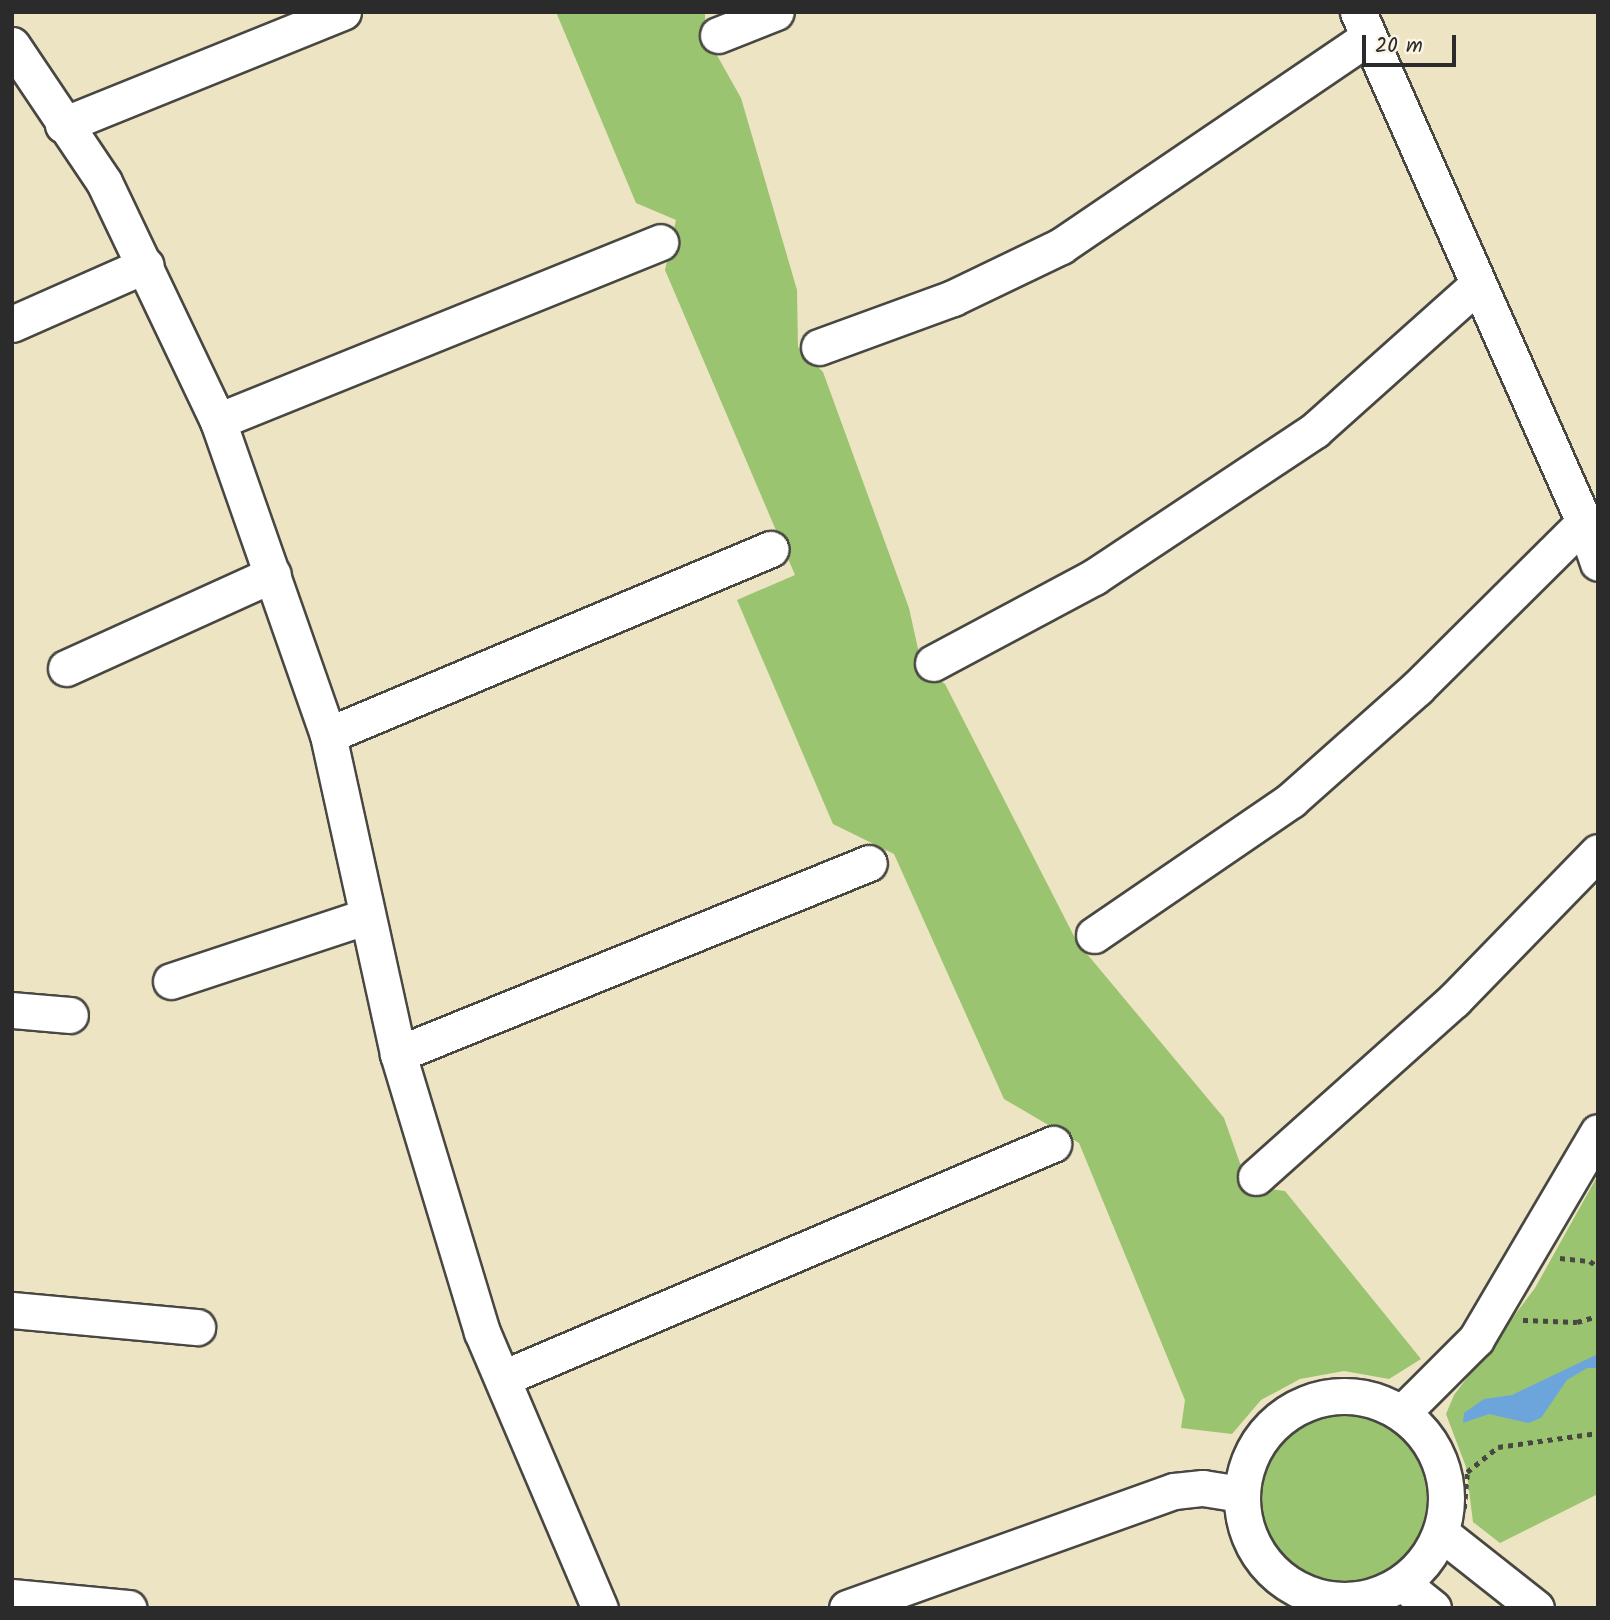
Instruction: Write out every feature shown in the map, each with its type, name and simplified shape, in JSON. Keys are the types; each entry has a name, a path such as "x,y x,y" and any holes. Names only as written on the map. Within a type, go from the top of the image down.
{"street":[{"path":"63,125 343,12"},
{"path":"718,35 776,12"},
{"path":"819,347 953,298 1061,246 1364,24 1477,285 1584,522 1598,563"},
{"path":"12,45 63,125 104,182 146,265 218,421 328,735 398,1054 482,1332 600,1608"},
{"path":"218,421 660,242"},
{"path":"12,324 146,265"},
{"path":"933,663 1094,577 1315,430 1477,285"},
{"path":"1094,935 1291,800 1417,688 1584,522"},
{"path":"328,735 771,549"},
{"path":"66,668 273,574"},
{"path":"1256,1177 1454,1000 1598,852"},
{"path":"398,1054 869,863"},
{"path":"171,981 367,916"},
{"path":"12,1010 70,1015"},
{"path":"1404,1411 1476,1339 1598,1132"},
{"path":"503,1378 1053,1144"},
{"path":"12,1310 197,1327"},
{"path":"1451,1540 1402,1583 1373,1597 1341,1600 1300,1589 1281,1579 1259,1556 1245,1527 1241,1494 1248,1460 1267,1430 1295,1408 1328,1397 1363,1398 1404,1411 1441,1463 1451,1540 1536,1608"},
{"path":"847,1608 1174,1491 1203,1488 1241,1494"},
{"path":"1402,1583 1433,1608"},
{"path":"12,1597 128,1608"}],"path":[{"path":"1499,1300 1522,1320 1577,1322 1598,1316"},
{"path":"1451,1540 1467,1472 1499,1447 1598,1433"}],"green space":[{"path":"556,12 705,12 705,34 741,98 797,290 798,347 823,372 909,608 922,667 945,684 1077,942 1224,1118 1248,1186 1285,1191 1421,1359 1389,1379 1344,1371 1300,1379 1261,1400 1232,1434 1181,1428 1185,1400 1079,1143 1004,1099 894,854 833,824 737,600 795,575 665,270 676,220 636,203"},
{"path":"1598,1175 1598,1494 1500,1543 1473,1522 1466,1467 1446,1414 1454,1395 1535,1288"},
{"path":"1344,1415 1376,1421 1403,1439 1421,1466 1427,1498 1421,1530 1403,1557 1376,1575 1344,1581 1312,1575 1285,1557 1267,1530 1261,1498 1267,1466 1285,1439 1312,1421"}],"water":[{"path":"1598,1354 1598,1368 1587,1368 1567,1380 1541,1418 1528,1423 1489,1414 1463,1423 1464,1413 1484,1399 1512,1395"}]}
